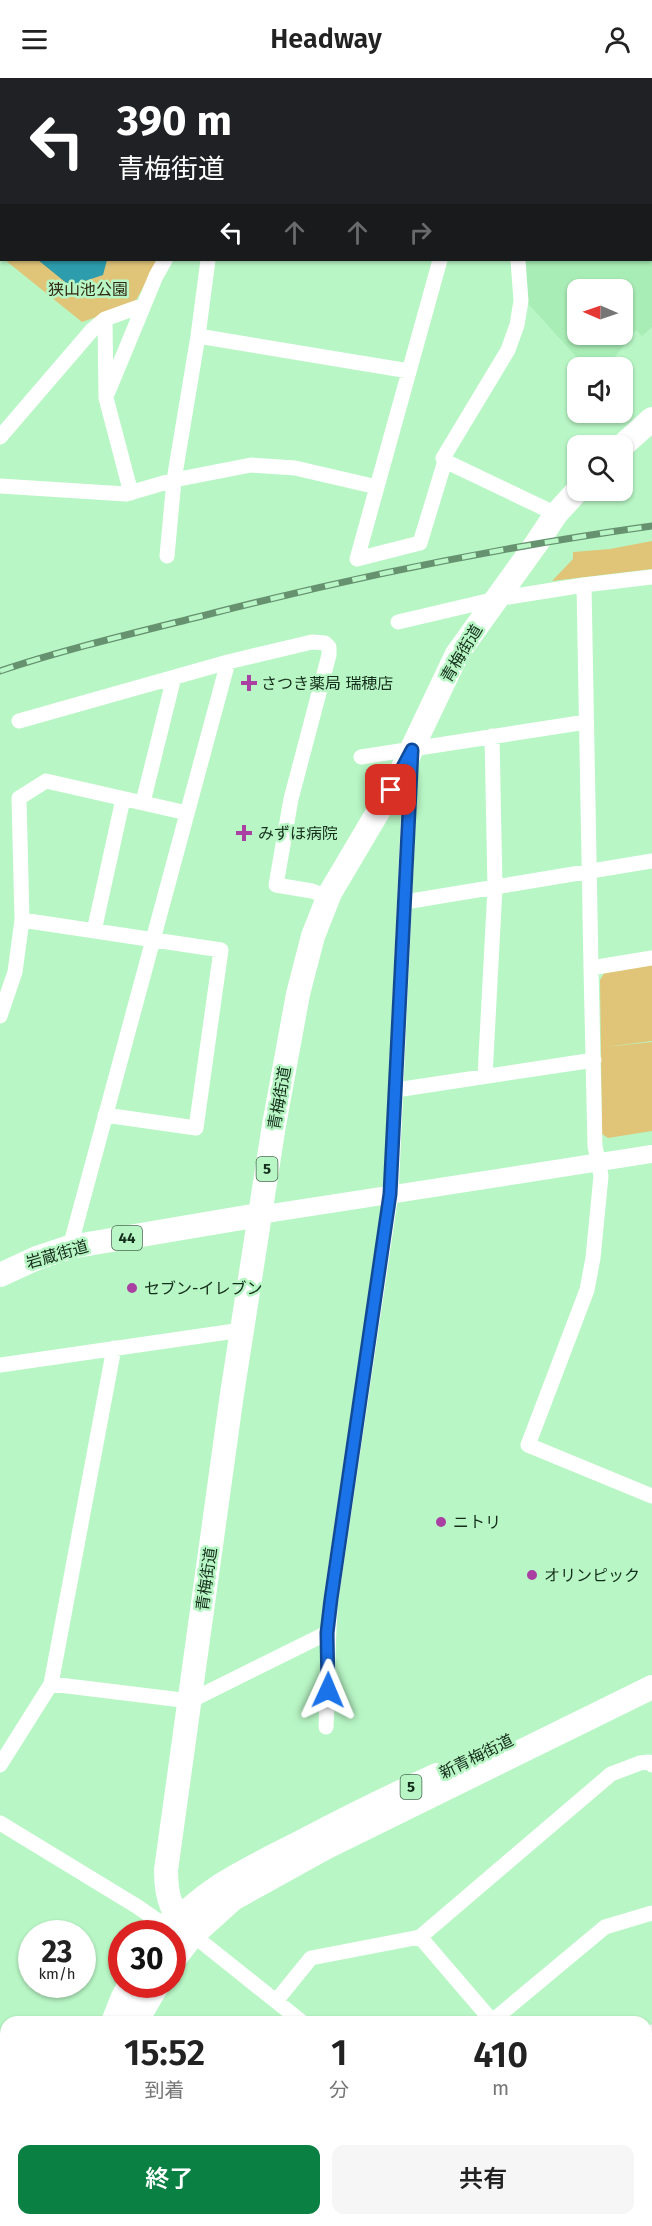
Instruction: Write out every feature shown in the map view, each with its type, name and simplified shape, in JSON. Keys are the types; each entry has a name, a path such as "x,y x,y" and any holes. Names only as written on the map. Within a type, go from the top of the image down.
{"main road":[{"path":"633,436 652,418"},
{"name":"青梅街道","path":"176,1920 167,1895 166,1870 259,1215 297,994 313,936 328,897 412,750 457,654 556,514 568,501"},
{"name":"岩蔵街道","path":"0,1275 37,1258 70,1247 259,1215"},
{"name":"新青梅街道","path":"186,1920 203,1896 228,1879 376,1803 480,1755 652,1669"},
{"name":"新青梅街道","path":"186,1925 325,1848 652,1687"},
{"path":"116,2016 124,1998"},
{"path":"139,2016 150,1998"}],"street":[{"path":"106,398 165,261"},
{"path":"167,556 174,480 198,336 207,261"},
{"path":"440,261 357,560 420,543 445,461 443,458 508,350 517,325 521,301 518,261"},
{"path":"0,436 92,330 105,319 144,305"},
{"path":"105,319 106,398 131,493"},
{"path":"198,336 409,371"},
{"path":"445,461 556,514"},
{"path":"0,486 126,494 174,480 251,465 295,468 377,487"},
{"path":"398,622 496,599 584,585 652,578"},
{"path":"584,585 595,1146 601,1176 593,1258 587,1290 528,1445 652,1496"},
{"path":"19,722 228,662 312,642 325,643 329,647 328,662 291,799 276,885 312,891 328,897"},
{"path":"70,1247 228,662"},
{"path":"143,802 174,677"},
{"path":"361,757 586,722"},
{"path":"485,1076 495,888 492,736"},
{"path":"326,1727 329,1672 327,1633 390,1194 412,750"},
{"path":"0,1016 15,972 22,920 19,798 46,781 187,813"},
{"path":"94,931 123,799"},
{"path":"405,902 652,861"},
{"path":"22,920 221,950 196,1128 105,1115"},
{"path":"591,968 652,958"},
{"path":"396,1090 594,1060"},
{"path":"259,1215 652,1155"},
{"path":"0,1365 242,1330"},
{"path":"0,1766 51,1684 114,1348"},
{"path":"51,1684 190,1701 327,1633"},
{"path":"276,2001 311,1958 420,1937 611,1774 639,1763 649,1762 652,1765"},
{"path":"0,1823 138,1906 157,1920"},
{"path":"498,2016 605,1927 652,1913"},
{"path":"186,1934 295,2016"},
{"path":"420,1937 486,2016"}],"shaded area":[{"path":"523,261 652,261 652,327 642,336 636,330 633,334 633,279 567,279 567,345 624,345 615,357 576,357 525,300"}],"green space":[{"name":"狭山池公園","path":"6,261 157,261 134,304 82,322"},
{"path":"652,541 652,569 552,581 573,559 573,552 610,549"},
{"path":"652,965 652,1041 605,1047 652,1042 652,1131 608,1138 602,1134 600,980 605,972"}],"water":[{"path":"39,261 107,261 103,275 70,286"}],"railway":[{"path":"0,671 126,635 369,576 538,544 652,526"}],"place":[{"name":"さつき薬局 瑞穂店","path":"249,683"},
{"name":"みずほ病院","path":"244,833"},
{"name":"セブン-イレブン","path":"132,1288"},
{"name":"ニトリ","path":"441,1522"},
{"name":"オリンピック","path":"532,1575"}],"route":[{"path":"328,1690 327,1633 331,1599 390,1194 412,750 391,790"}]}
